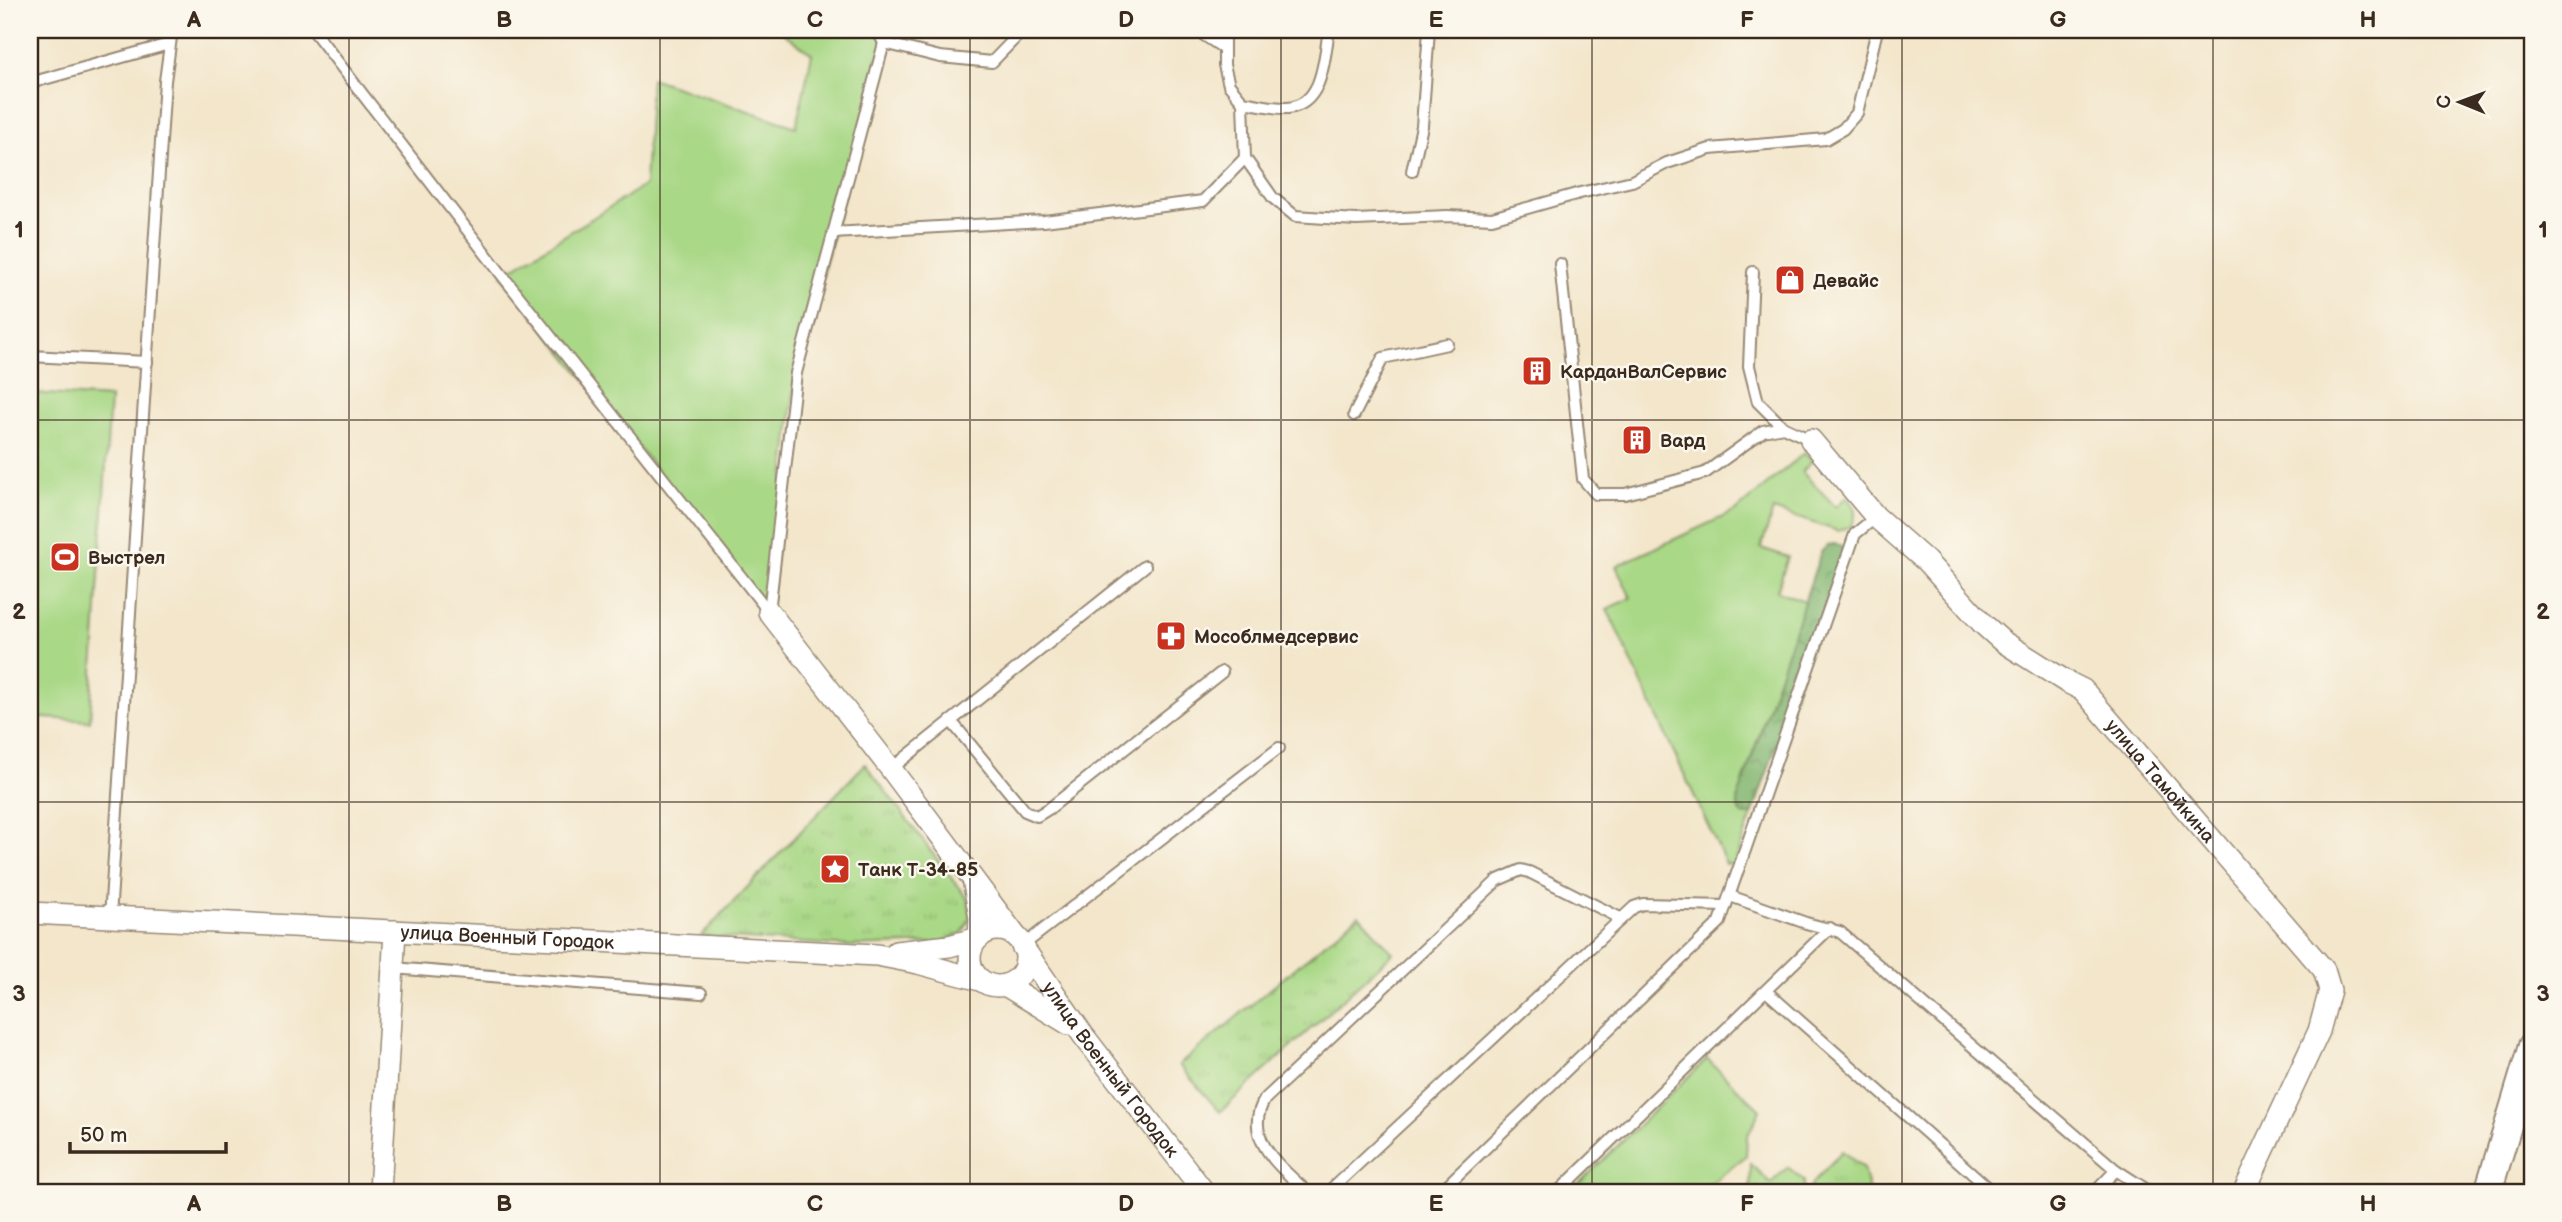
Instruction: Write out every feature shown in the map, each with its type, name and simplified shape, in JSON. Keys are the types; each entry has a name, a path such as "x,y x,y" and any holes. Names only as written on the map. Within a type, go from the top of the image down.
{"street":[{"name":"улица Тамойкина","path":"1811,440 1876,517 1926,561 1983,624 2002,641 2064,681 2083,690 2324,970 2330,990 2319,1031 2244,1192"},
{"name":"улица Военный Городок","path":"769,612 971,875 1083,1035 1204,1192"},
{"path":"877,955 949,946 979,938 987,933 1000,931 1019,942 1025,954 1024,967 1017,978 1005,985 992,986 980,980 974,973 970,959 973,945 979,938 980,918 971,875"},
{"name":"улица Военный Городок","path":"30,913 877,955 980,980"},
{"path":"380,1192 395,931"},
{"path":"1005,985 1056,1014 1083,1035"},
{"path":"2488,1192 2525,1096 2532,1046"}],"lane":[{"path":"110,916 146,362 172,30"},
{"path":"313,30 502,275 769,612"},
{"path":"769,612 796,373 884,43 877,30"},
{"path":"884,43 940,57 992,62 1023,30"},
{"path":"1196,30 1222,47"},
{"path":"1224,30 1222,47 1229,85 1243,102 1245,158 1273,198 1296,216 1356,220 1447,216 1492,219 1632,181 1667,163 1710,149 1826,139 1843,129 1857,113 1877,30"},
{"path":"1243,102 1289,108 1308,99 1319,83 1329,30"},
{"path":"1412,171 1422,126 1429,30"},
{"path":"30,83 169,44"},
{"path":"833,233 1044,221 1203,201 1245,158"},
{"path":"1560,264 1583,479 1596,494 1625,494 1705,473 1763,431 1783,427"},
{"path":"1753,272 1749,366 1758,402 1783,427 1811,440"},
{"path":"1354,415 1383,358 1447,344"},
{"path":"30,356 146,362"},
{"path":"1440,1192 1716,927 1728,901 1855,534 1876,517"},
{"path":"891,769 1145,566"},
{"path":"951,721 1025,811 1037,816 1222,672"},
{"path":"1019,942 1279,748"},
{"path":"1307,1192 1264,1148 1258,1128 1258,1116 1265,1099 1498,880 1521,870 1529,872 1620,918"},
{"path":"1328,1192 1634,907 1643,904 1728,901 1840,932 2116,1170 2150,1192"},
{"path":"1558,1192 1830,928"},
{"path":"393,968 701,993"},
{"path":"1766,991 1993,1192"},
{"path":"2095,1192 2116,1170"}],"green space":[{"path":"779,30 877,30 884,43 796,373 769,612 502,275 645,185 651,78 796,127 812,54"},
{"name":"Выстрел","path":"30,393 110,398 90,721 30,717"},
{"path":"1804,453 1812,461 1802,472 1836,507 1846,497 1854,507 1855,517 1851,526 1838,531 1773,510 1761,548 1788,557 1777,591 1805,601 1737,801 1744,815 1752,815 1734,864 1726,864 1607,609 1631,598 1616,566 1736,511"},
{"path":"1833,544 1840,545 1844,552 1752,815 1744,815 1739,811 1737,801 1821,552"},
{"path":"865,764 969,901 970,918 963,932 942,943 849,946 701,936"},
{"path":"1359,915 1393,953 1220,1112 1179,1065"},
{"path":"1707,1059 1760,1110 1747,1137 1746,1156 1700,1192 1570,1192"},
{"path":"1842,1151 1863,1168 1869,1192 1811,1192 1811,1185"},
{"path":"1751,1164 1771,1183 1788,1167 1804,1181 1804,1192 1750,1192"}],"place":[{"name":"Девайс","path":"1790,280"},
{"name":"КарданВалСервис","path":"1537,371"},
{"name":"Вард","path":"1637,440"},
{"name":"Выстрел","path":"65,557"},
{"name":"Мособлмедсервис","path":"1171,636"},
{"name":"Танк Т-34-85","path":"835,869"}]}
